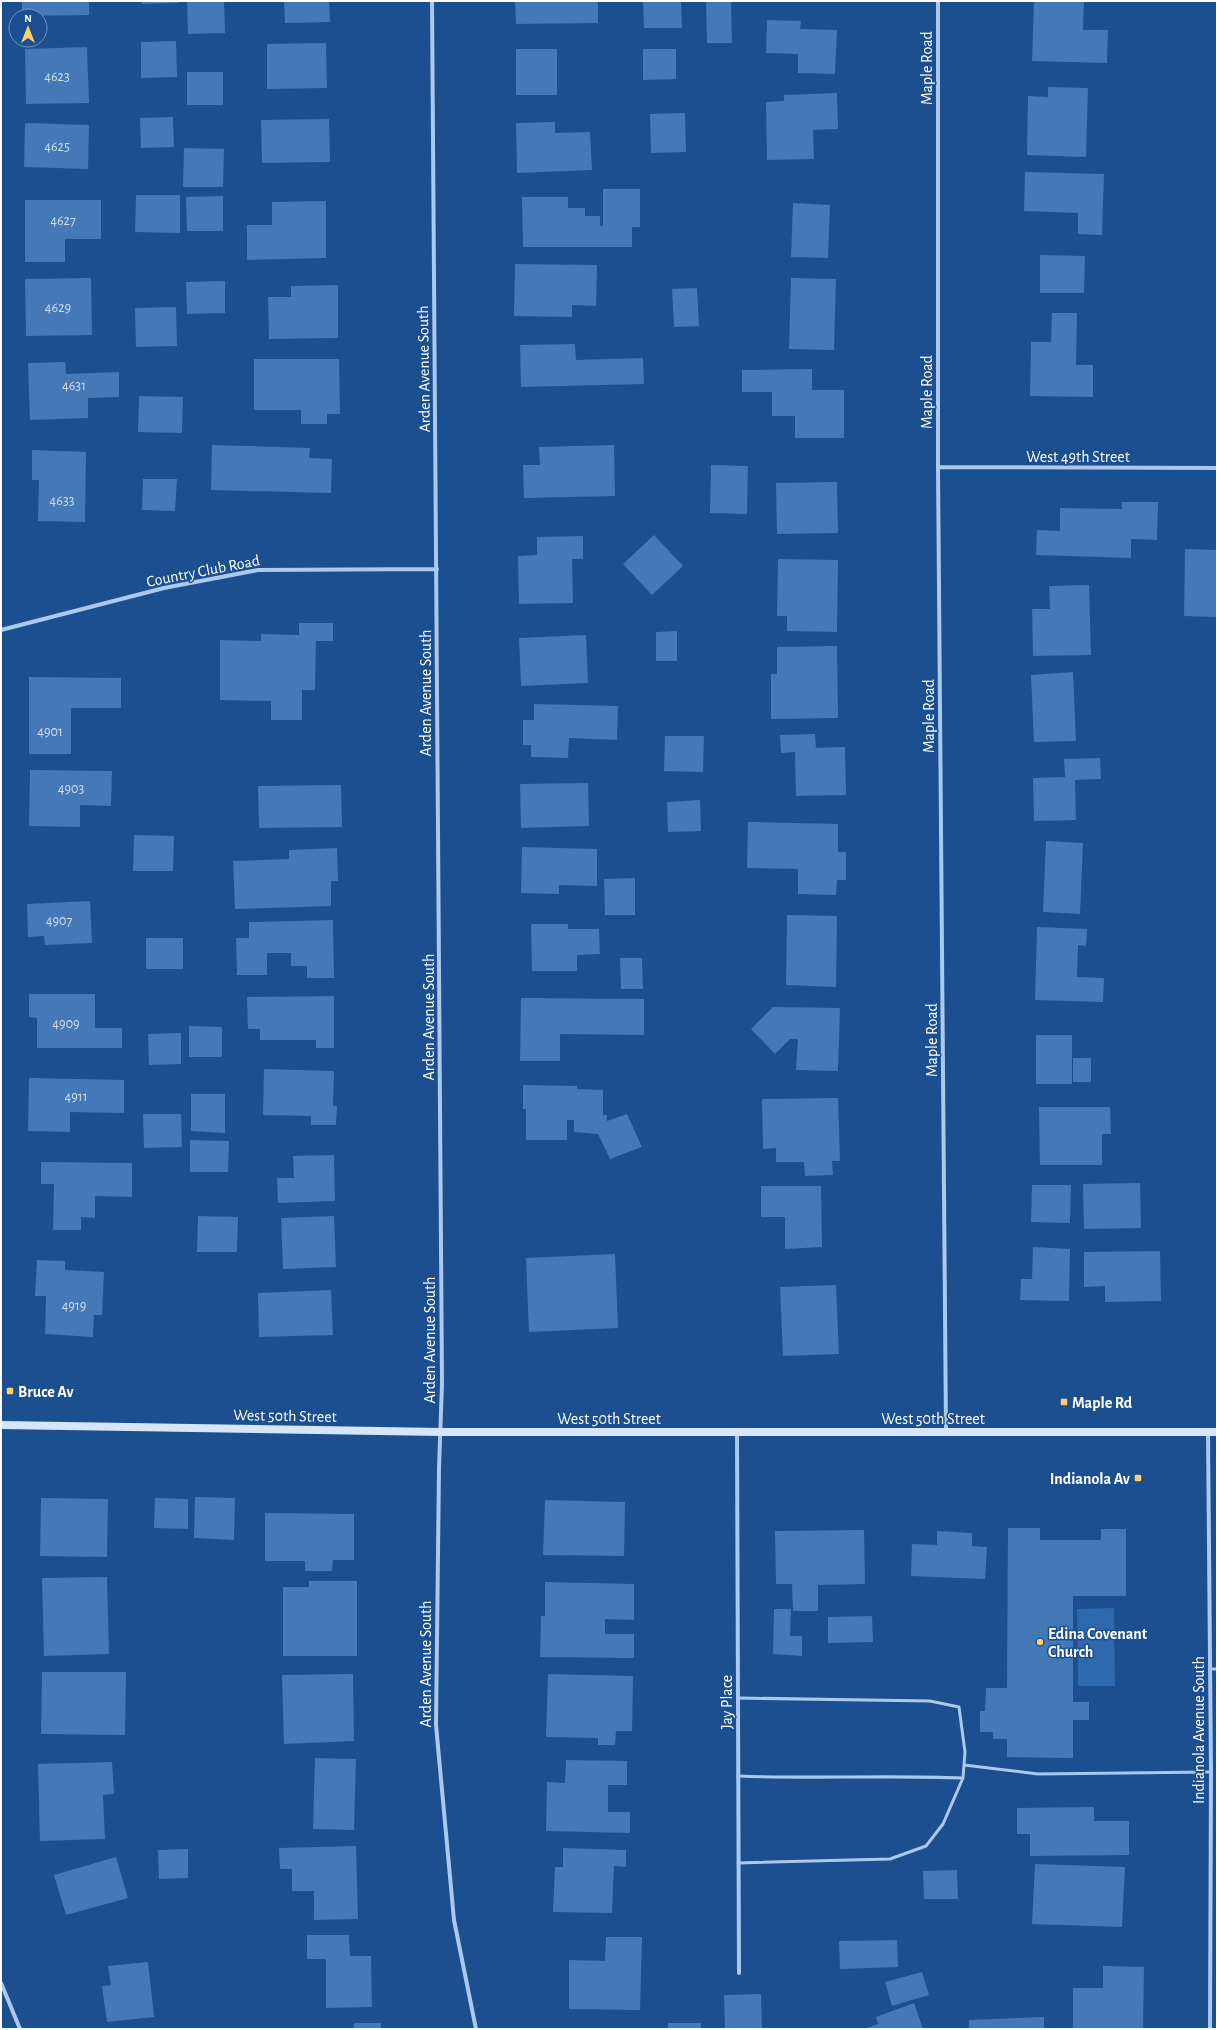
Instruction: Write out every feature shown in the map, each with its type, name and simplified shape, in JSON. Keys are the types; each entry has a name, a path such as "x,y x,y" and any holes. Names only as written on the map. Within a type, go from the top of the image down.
{"main road":[{"name":"West 50th Street","path":"1,1425 440,1432 1217,1432"}],"street":[{"name":"Arden Avenue South","path":"432,1 442,1384 436,1725 454,1920 476,2029"},
{"name":"Maple Road","path":"938,1 938,467 946,1432"},
{"name":"West 49th Street","path":"938,467 1217,468"},
{"name":"Country Club Road","path":"1,630 164,588 258,570 437,569"},
{"name":"Jay Place","path":"737,1432 739,1973"},
{"name":"Indianola Avenue South","path":"1208,1432 1211,1772 1210,2029"},
{"path":"1,1983 20,2029"}],"lane":[{"path":"1210,1670 1217,1669"},
{"path":"738,1698 930,1701 959,1707 964,1739 963,1778 943,1824 926,1846 890,1859 738,1863"},
{"path":"964,1764 1038,1774 1211,1772"},
{"path":"738,1776 901,1776 963,1778"}],"shaded area":[{"path":"1114,1608 1115,1686 1078,1686 1077,1609"}],"building":[{"path":"22,1 89,1 89,15 48,16 48,8 22,8"},
{"path":"142,1 179,1 179,3 142,4"},
{"path":"187,1 224,1 225,33 188,34"},
{"path":"284,1 329,1 330,22 285,23"},
{"path":"515,1 598,1 598,23 516,24"},
{"path":"643,1 681,1 682,28 644,28"},
{"path":"706,1 731,1 732,43 707,43"},
{"path":"1034,1 1084,1 1083,30 1108,30 1107,63 1032,61"},
{"path":"767,20 801,21 800,29 837,30 835,74 798,73 798,54 766,53"},
{"path":"176,41 177,77 141,78 141,42"},
{"path":"326,43 327,88 267,89 267,44"},
{"path":"87,47 89,103 26,104 25,49"},
{"path":"516,49 557,49 557,95 516,95"},
{"path":"643,49 676,49 676,79 643,80"},
{"path":"187,72 223,72 223,105 187,105"},
{"path":"1048,87 1088,88 1086,157 1027,155 1028,96 1048,97"},
{"path":"837,93 838,129 813,130 814,159 767,160 766,102 784,101 784,95"},
{"path":"685,113 686,152 651,153 650,114"},
{"path":"173,117 174,147 141,148 140,118"},
{"path":"329,119 330,162 262,163 261,120"},
{"path":"555,122 555,133 590,132 592,170 517,173 516,123"},
{"path":"25,123 89,125 88,169 24,167"},
{"path":"184,148 224,149 223,187 183,187"},
{"path":"1025,172 1104,174 1102,235 1078,234 1078,213 1024,211"},
{"path":"603,189 640,189 640,227 632,227 632,247 523,247 522,197 568,197 568,208 585,208 585,216 600,216 600,226 603,226"},
{"path":"136,195 180,195 180,233 135,232"},
{"path":"223,196 223,231 187,231 186,197"},
{"path":"25,200 101,200 101,239 65,239 65,262 25,262"},
{"path":"326,201 326,258 247,260 247,225 272,225 272,202"},
{"path":"793,203 830,205 828,258 791,257"},
{"path":"1040,255 1085,256 1084,293 1040,293"},
{"path":"515,264 597,265 596,306 572,305 572,317 514,316"},
{"path":"91,278 92,335 26,336 25,279"},
{"path":"791,278 836,279 834,350 789,349"},
{"path":"225,281 225,313 187,314 186,282"},
{"path":"338,285 338,338 269,339 268,297 291,297 291,286"},
{"path":"697,288 699,326 674,327 672,289"},
{"path":"176,307 177,346 136,347 135,308"},
{"path":"1052,313 1077,313 1076,365 1093,365 1093,397 1030,396 1031,342 1051,342"},
{"path":"575,344 576,360 643,358 644,384 521,387 520,345"},
{"path":"254,359 339,359 340,414 327,414 327,424 301,424 301,410 254,410"},
{"path":"65,362 66,374 119,372 119,397 88,398 88,418 30,420 28,363"},
{"path":"812,369 812,390 844,390 844,438 795,438 795,416 772,416 772,392 742,392 742,370"},
{"path":"139,396 183,397 182,433 138,432"},
{"path":"212,445 310,448 309,458 332,459 331,493 211,490"},
{"path":"614,445 615,496 524,498 523,465 540,465 539,447"},
{"path":"32,450 86,452 85,522 38,521 39,480 32,480"},
{"path":"711,465 748,466 747,514 710,513"},
{"path":"143,479 177,479 175,511 142,510"},
{"path":"837,482 838,533 777,534 776,483"},
{"path":"1122,502 1158,502 1157,540 1131,539 1131,558 1036,555 1037,530 1060,531 1060,508 1122,509"},
{"path":"654,535 683,566 652,595 623,564"},
{"path":"583,536 583,559 572,559 573,603 519,604 518,556 537,555 537,537"},
{"path":"1185,549 1217,550 1217,617 1184,616"},
{"path":"778,559 838,560 837,632 787,631 787,616 777,616"},
{"path":"1089,585 1091,655 1033,656 1032,609 1050,609 1049,586"},
{"path":"299,623 333,623 333,641 316,641 315,690 302,690 302,720 271,720 271,701 220,700 220,640 261,641 261,634 299,635"},
{"path":"677,631 677,661 656,661 656,632"},
{"path":"586,635 588,683 521,686 519,638"},
{"path":"837,646 838,718 771,719 771,674 777,674 777,647"},
{"path":"1073,672 1076,741 1034,742 1031,675"},
{"path":"29,677 121,678 121,708 71,708 71,754 29,754"},
{"path":"534,704 618,706 617,740 569,738 568,758 531,757 531,745 523,745 523,720 534,720"},
{"path":"815,734 816,748 845,747 846,795 796,796 795,752 781,753 780,735"},
{"path":"665,736 704,736 703,772 664,771"},
{"path":"1100,758 1101,779 1075,780 1076,820 1034,821 1033,778 1065,777 1064,759"},
{"path":"30,770 112,771 111,806 80,805 80,827 29,826"},
{"path":"588,783 589,826 521,828 520,784"},
{"path":"341,785 342,827 259,828 258,786"},
{"path":"700,800 701,831 668,832 667,802"},
{"path":"748,822 838,824 838,852 846,852 846,880 837,880 836,895 798,894 798,869 747,868"},
{"path":"134,835 174,836 173,871 133,871"},
{"path":"1046,841 1083,843 1080,914 1043,912"},
{"path":"522,847 597,849 597,886 559,885 559,894 521,893"},
{"path":"337,848 338,881 331,881 331,906 235,909 233,861 289,859 289,850"},
{"path":"635,878 635,915 605,915 604,879"},
{"path":"90,901 92,943 45,945 44,936 28,937 27,904"},
{"path":"787,915 837,916 836,987 786,985"},
{"path":"333,920 334,978 307,978 307,966 291,966 291,953 267,953 267,975 237,975 236,938 249,938 249,922"},
{"path":"531,924 568,924 568,929 599,929 600,954 577,955 577,971 532,971"},
{"path":"1037,927 1087,929 1086,946 1078,945 1077,977 1104,978 1103,1002 1035,1000"},
{"path":"146,938 183,938 183,969 146,969"},
{"path":"620,958 642,958 643,989 621,989"},
{"path":"29,994 95,994 95,1028 122,1028 122,1048 37,1048 37,1018 29,1017"},
{"path":"334,996 334,1048 316,1048 316,1040 260,1040 260,1029 248,1029 247,997"},
{"path":"521,998 644,999 644,1035 560,1034 560,1061 520,1061"},
{"path":"773,1007 840,1008 838,1071 796,1070 798,1039 790,1039 775,1054 751,1029"},
{"path":"189,1026 222,1027 222,1057 189,1057"},
{"path":"181,1033 181,1064 149,1065 148,1034"},
{"path":"1036,1035 1072,1035 1072,1084 1036,1084"},
{"path":"1073,1058 1091,1058 1091,1082 1073,1082"},
{"path":"264,1069 334,1071 333,1106 337,1106 336,1125 311,1125 311,1116 263,1115"},
{"path":"29,1078 124,1080 124,1113 70,1112 70,1132 28,1131"},
{"path":"523,1085 577,1086 577,1089 603,1090 603,1115 607,1115 607,1121 627,1114 642,1147 610,1159 598,1134 574,1132 574,1120 567,1120 567,1140 526,1140 526,1109 523,1109"},
{"path":"191,1094 225,1094 225,1133 191,1131"},
{"path":"838,1098 840,1161 832,1161 833,1175 805,1176 804,1162 776,1162 776,1148 763,1149 762,1099"},
{"path":"1039,1107 1110,1107 1111,1134 1102,1134 1102,1165 1040,1165"},
{"path":"143,1114 181,1114 182,1147 144,1148"},
{"path":"190,1140 229,1141 228,1172 190,1172"},
{"path":"334,1155 335,1201 278,1203 277,1178 294,1178 293,1156"},
{"path":"41,1162 132,1163 132,1197 95,1196 95,1218 81,1217 81,1230 53,1230 54,1184 41,1184"},
{"path":"1140,1183 1141,1228 1084,1229 1083,1184"},
{"path":"1032,1185 1071,1185 1070,1223 1031,1222"},
{"path":"761,1186 821,1186 822,1247 785,1249 785,1217 761,1217"},
{"path":"198,1216 238,1217 237,1252 197,1252"},
{"path":"334,1216 336,1267 283,1269 281,1218"},
{"path":"1033,1247 1070,1249 1069,1301 1020,1300 1021,1279 1032,1279"},
{"path":"1160,1251 1161,1301 1105,1302 1105,1286 1084,1287 1084,1252"},
{"path":"615,1254 618,1328 529,1332 526,1258"},
{"path":"37,1260 65,1261 65,1270 104,1272 102,1315 94,1315 93,1337 45,1334 46,1296 35,1296"},
{"path":"836,1285 839,1354 783,1356 780,1287"},
{"path":"331,1290 333,1335 259,1337 258,1293"},
{"path":"195,1497 235,1498 234,1540 194,1538"},
{"path":"41,1498 108,1499 107,1557 40,1556"},
{"path":"155,1498 188,1499 188,1529 154,1528"},
{"path":"545,1500 625,1502 624,1556 543,1555"},
{"path":"265,1513 354,1514 354,1560 333,1560 332,1571 305,1571 305,1561 265,1561"},
{"name":"Edina Covenant Church","path":"1008,1528 1040,1528 1040,1540 1101,1540 1101,1529 1126,1529 1126,1596 1073,1596 1073,1702 1089,1702 1089,1720 1073,1720 1073,1758 1007,1757 1007,1739 993,1739 993,1732 980,1732 980,1711 985,1711 986,1688 1007,1688"},
{"path":"864,1530 865,1584 818,1585 818,1611 793,1611 792,1584 776,1584 775,1531"},
{"path":"937,1531 972,1533 972,1546 987,1547 985,1579 911,1576 912,1544 937,1545"},
{"path":"107,1577 109,1654 44,1656 42,1578"},
{"path":"309,1581 357,1581 357,1656 283,1656 283,1587 309,1587"},
{"path":"545,1582 634,1584 634,1620 605,1619 605,1634 634,1634 634,1658 540,1657 541,1616 545,1616"},
{"path":"774,1609 791,1609 790,1636 802,1636 802,1656 773,1654"},
{"path":"872,1616 873,1642 828,1643 828,1617"},
{"path":"42,1672 126,1672 125,1735 41,1734"},
{"path":"353,1674 354,1741 284,1744 282,1675"},
{"path":"548,1674 633,1676 632,1731 616,1731 615,1745 598,1745 598,1738 546,1737"},
{"path":"315,1758 356,1759 354,1830 313,1829"},
{"path":"566,1760 627,1761 627,1785 608,1785 608,1812 630,1812 630,1833 546,1831 547,1782 565,1783"},
{"path":"112,1762 114,1794 103,1795 105,1839 40,1841 38,1764"},
{"path":"1094,1807 1094,1821 1129,1821 1129,1855 1030,1856 1030,1834 1017,1834 1017,1808"},
{"path":"356,1846 358,1919 314,1920 314,1891 292,1891 292,1869 280,1869 279,1848"},
{"path":"563,1848 626,1850 626,1867 614,1866 612,1913 553,1912 555,1867 563,1867"},
{"path":"188,1849 188,1878 159,1879 158,1850"},
{"path":"116,1857 128,1898 66,1915 54,1875"},
{"path":"1035,1864 1125,1867 1122,1927 1032,1924"},
{"path":"957,1870 958,1899 924,1899 923,1871"},
{"path":"307,1935 349,1935 350,1956 371,1956 372,2007 326,2008 326,1959 307,1959"},
{"path":"606,1937 642,1937 640,2010 569,2009 569,1960 605,1961"},
{"path":"897,1940 898,1967 840,1969 839,1941"},
{"path":"148,1962 154,2017 107,2022 102,1986 111,1985 108,1966"},
{"path":"1103,1966 1144,1967 1143,2029 1073,2029 1073,1988 1103,1988"},
{"path":"922,1972 929,1995 892,2006 885,1982"},
{"path":"761,1994 762,2029 725,2029 724,1995"},
{"path":"914,2003 923,2029 864,2029 878,2024 876,2017"},
{"path":"1044,2017 1044,2029 969,2029 969,2020"},
{"path":"354,2023 381,2023 381,2029 353,2029"},
{"path":"668,2023 701,2023 701,2029 668,2029"}],"place":[{"name":"Bruce Av","path":"10,1391"},
{"name":"Maple Rd","path":"1064,1402"},
{"name":"Indianola Av","path":"1138,1478"},
{"name":"Edina Covenant Church","path":"1040,1642"}]}
